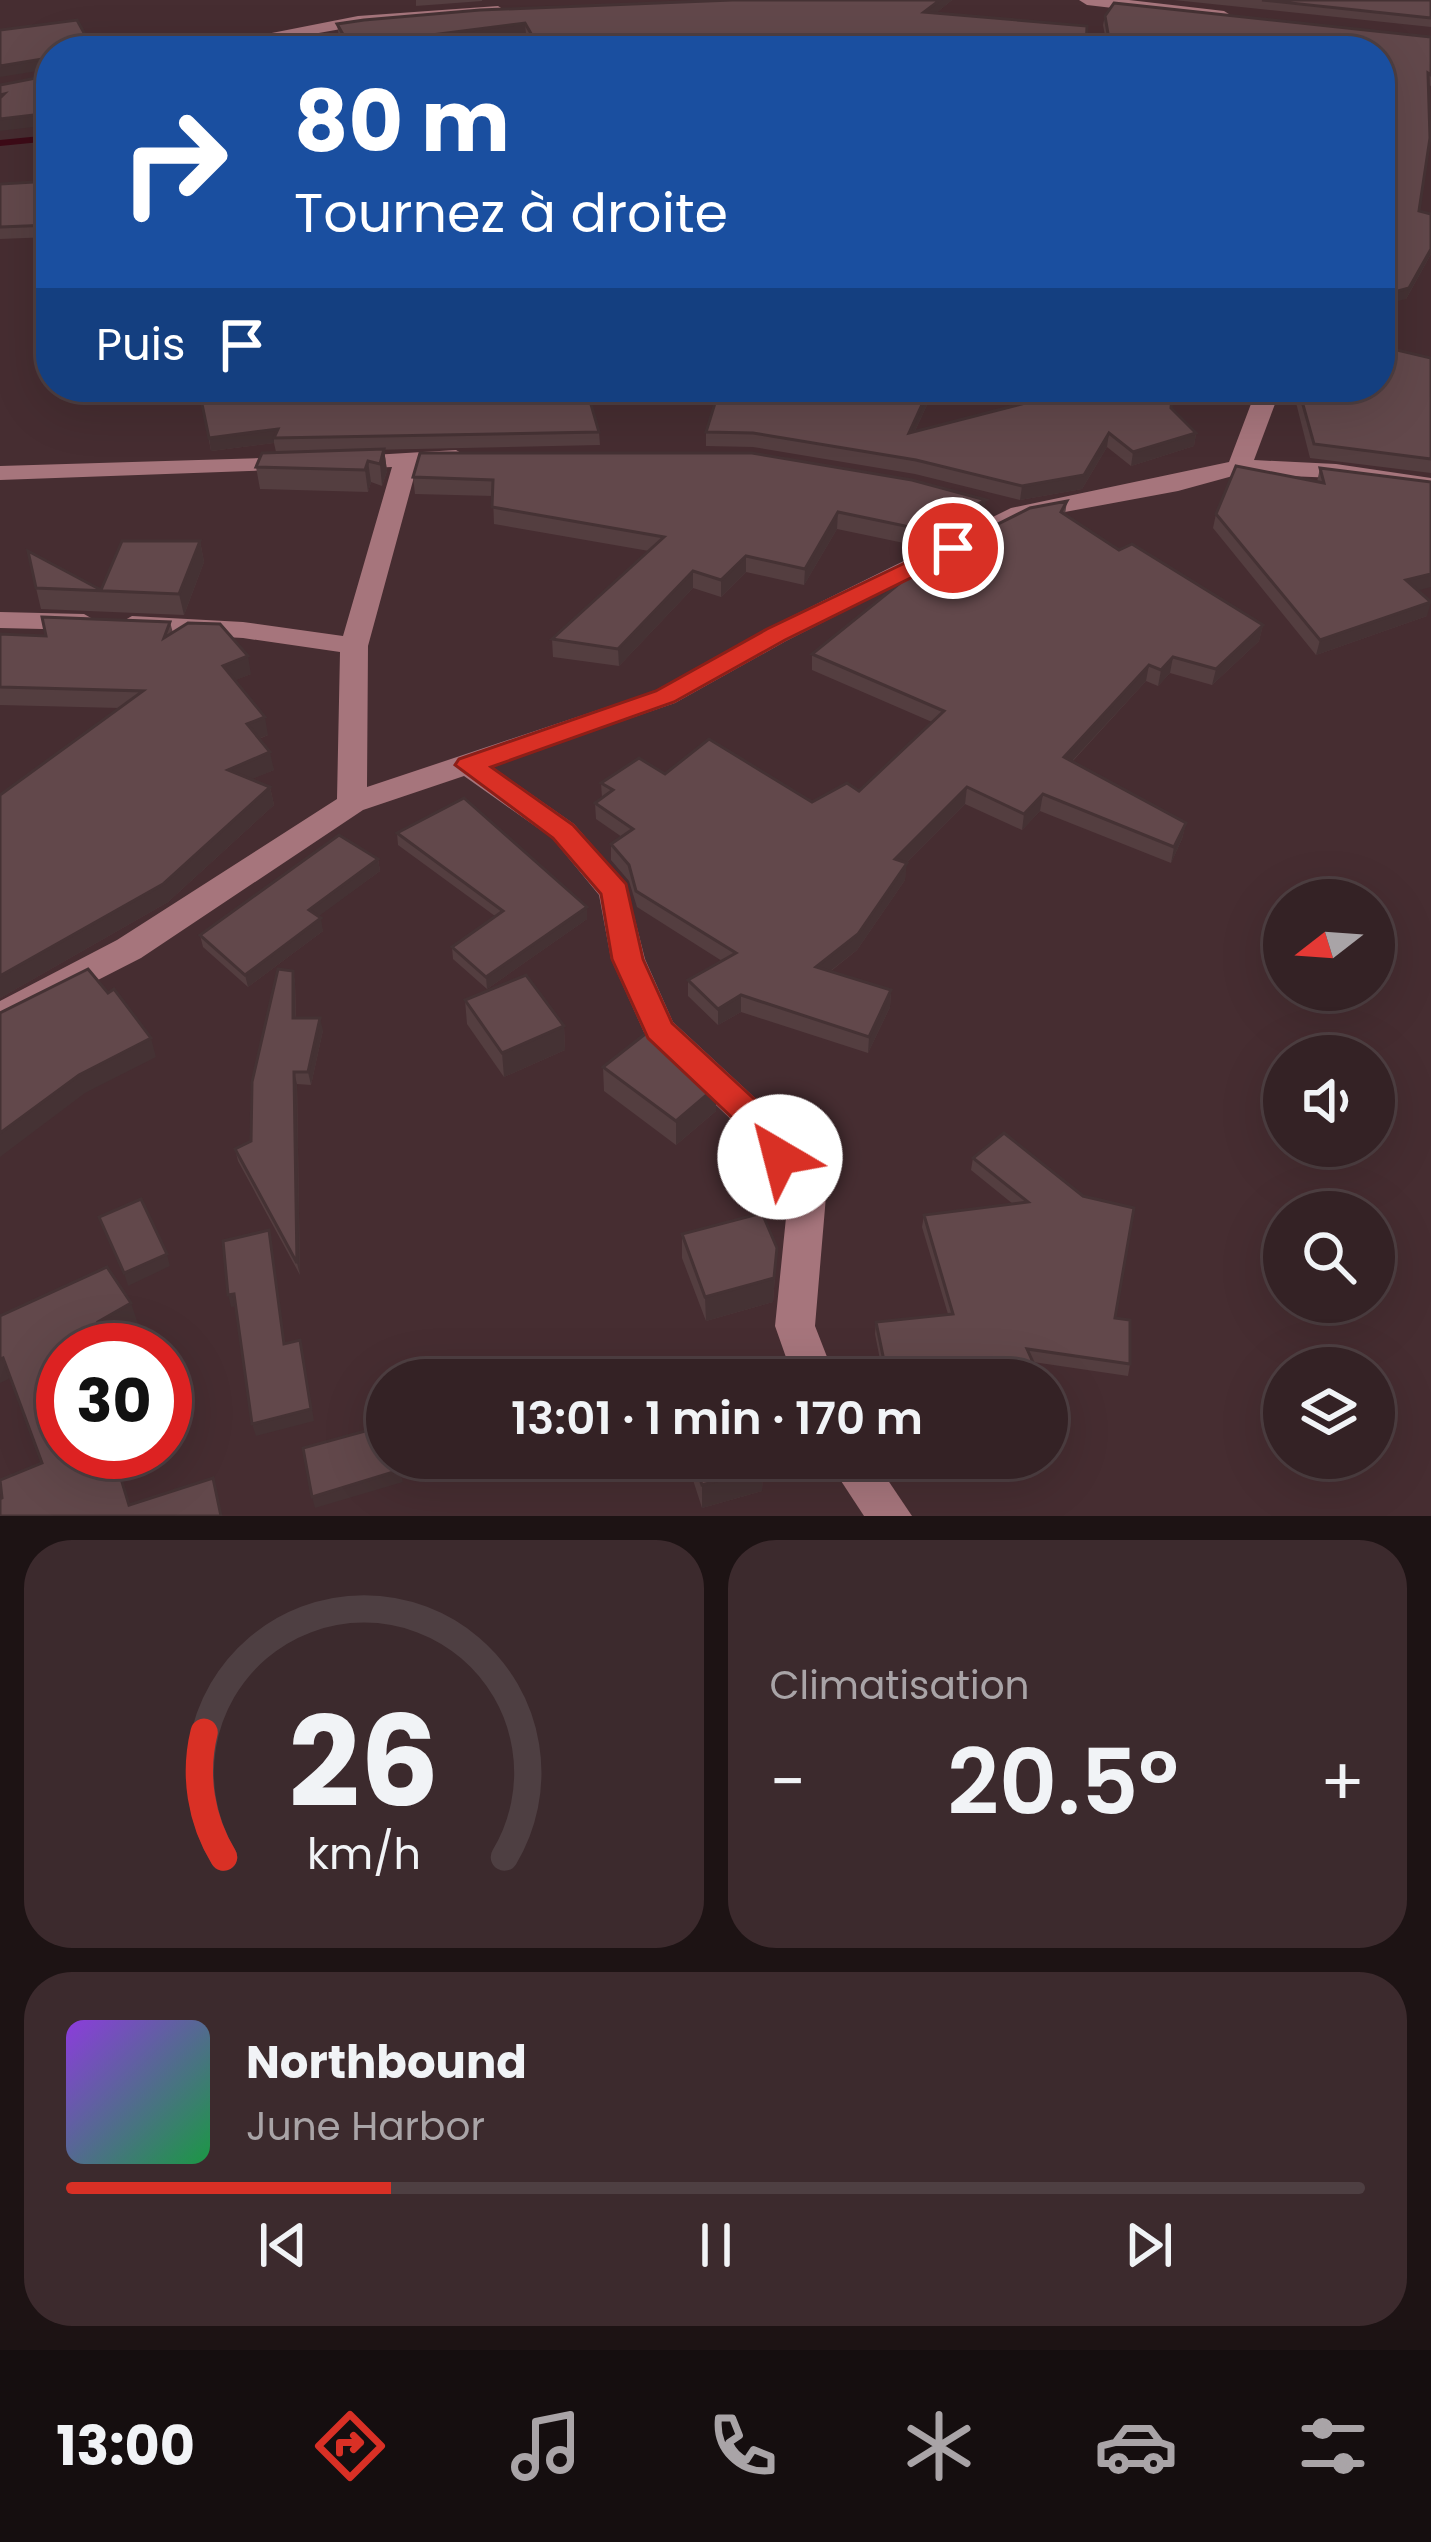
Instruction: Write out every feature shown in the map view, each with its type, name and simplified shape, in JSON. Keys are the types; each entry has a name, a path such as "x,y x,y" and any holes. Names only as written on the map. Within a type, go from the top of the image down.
{"street":[{"path":"1088,0 1234,18"},
{"path":"274,36 358,21 508,11"},
{"path":"1239,466 1264,402"},
{"path":"0,473 476,456"},
{"path":"352,803 354,646 407,459"},
{"path":"0,1017 129,949 352,803 665,697 776,635 1020,513 1178,484 1239,466 1336,471 1431,485"},
{"path":"978,502 1020,513"},
{"path":"0,620 243,630 354,646"},
{"path":"469,765 563,831 615,892 628,959 659,1030 754,1118 807,1196 795,1326 807,1359"},
{"path":"863,1479 890,1516"}],"building":[{"path":"732,0 940,0 924,12 1087,26 1087,36 532,36 525,23 424,36 344,36 337,24 480,10"},
{"path":"1262,0 1431,0 1431,18"},
{"path":"1114,3 1431,37 1430,138 1419,211 1431,214 1431,249 1409,288 1395,292 1395,36 1108,36 1105,16"},
{"path":"77,20 86,36 36,36 36,60 0,66 0,30"},
{"path":"36,78 36,115 0,119 4,94 0,95 0,85"},
{"path":"36,182 36,226 0,227 0,184"},
{"path":"1395,350 1431,358 1431,459 1314,444 1302,402 1395,402"},
{"path":"202,402 590,402 599,432 274,438 278,429 209,438"},
{"path":"715,402 923,402 909,433 1029,402 1172,402 1171,408 1196,433 1133,452 1109,433 1084,475 1022,486 916,460 753,433 706,432"},
{"path":"384,449 380,464 368,461 365,470 256,467 262,453"},
{"path":"420,453 752,453 912,480 986,500 924,530 838,512 805,569 746,556 721,580 693,571 618,649 552,639 664,537 492,507 493,480 413,477"},
{"path":"1236,466 1324,483 1320,468 1431,482 1431,574 1406,580 1431,602 1320,640 1216,514"},
{"path":"1067,501 1061,512 1119,550 1132,544 1263,625 1216,669 1173,657 1161,670 1149,665 1064,757 1186,823 1174,847 1043,794 1024,814 967,787 895,859 907,863 858,934 816,967 891,990 869,1037 741,995 718,1009 688,980 736,953 636,891 629,865 611,844 633,829 595,803 613,790 601,783 639,758 665,774 709,739 812,802 847,783 859,791 944,711 812,654 905,579 977,543 966,540 1030,508"},
{"path":"122,541 200,541 179,594 36,588 28,551 101,590"},
{"path":"42,617 170,622 164,638 188,623 220,624 248,656 223,666 265,717 247,724 270,752 228,770 270,787 163,884 0,976 0,795 143,691 0,687 0,634 46,636"},
{"path":"464,798 587,907 486,977 452,947 503,911 397,833"},
{"path":"339,835 378,859 309,910 321,918 245,975 200,935"},
{"path":"88,969 108,993 114,989 151,1038 79,1075 0,1133 0,1013"},
{"path":"278,969 293,971 293,1018 320,1018 308,1072 294,1072 297,1263 235,1149 251,1141 252,1082"},
{"path":"526,975 564,1026 502,1053 465,1000"},
{"path":"649,1031 716,1087 676,1121 603,1067"},
{"path":"1004,1133 1083,1196 1134,1208 1115,1318 1130,1320 1130,1364 1027,1349 1032,1359 884,1359 876,1322 953,1314 924,1215 1028,1202 973,1158"},
{"path":"141,1199 167,1254 124,1273 99,1217"},
{"path":"762,1213 777,1248 774,1278 705,1297 682,1234"},
{"path":"269,1230 284,1344 300,1340 311,1409 252,1424 223,1241"},
{"path":"107,1267 131,1303 98,1323 36,1323 36,1447 0,1359 0,1316"},
{"path":"366,1431 366,1479 371,1479 312,1497 303,1448"},
{"path":"36,1465 36,1479 121,1479 129,1505 213,1478 221,1516 0,1516 0,1480"}],"waterway":[{"path":"0,143 36,139"}],"route":[{"path":"780,1157 754,1118 659,1030 628,959 615,892 563,831 469,765 665,697 776,635 953,548"}]}
